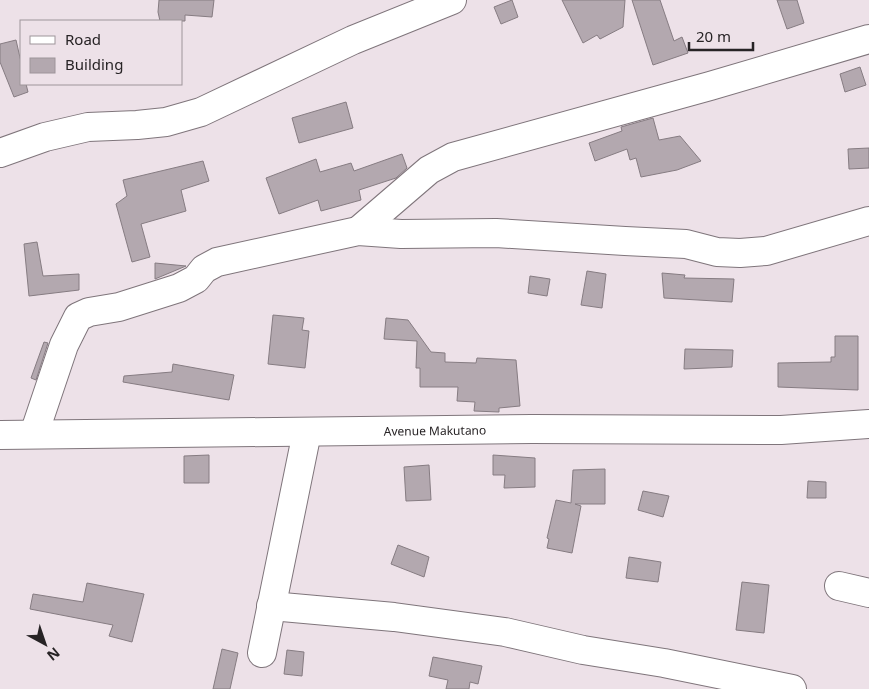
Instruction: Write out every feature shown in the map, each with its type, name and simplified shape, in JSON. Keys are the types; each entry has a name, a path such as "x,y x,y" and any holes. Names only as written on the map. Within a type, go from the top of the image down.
{"street":[{"path":"0,153 45,137 88,127 156,123 201,112 353,40 452,0"},
{"path":"358,231 430,170 453,157 710,86 869,39"},
{"path":"34,434 64,345 78,317 89,312 118,307 179,288 196,279 204,269 216,262 358,231 401,234 496,233 625,240 686,244 717,252 740,253 766,251 869,221"},
{"name":"Avenue Makutano","path":"0,436 34,434 532,429 781,430 869,424"},
{"path":"262,654 270,606 307,432"},
{"path":"839,586 869,593"},
{"path":"270,606 394,617 505,632 583,650 664,663 791,689"}],"building":[{"path":"159,0 214,0 212,17 185,15 185,21 160,20"},
{"path":"512,0 518,17 501,24 494,7"},
{"path":"562,0 625,0 623,27 600,39 597,35 583,43"},
{"path":"632,0 660,0 674,41 682,37 688,53 653,65"},
{"path":"777,0 797,0 804,23 787,29"},
{"path":"16,40 20,58 20,85 26,85 28,92 14,97 0,62 0,44"},
{"path":"860,67 866,85 845,92 840,74"},
{"path":"346,102 353,128 299,143 292,118"},
{"path":"653,118 659,140 680,136 701,161 677,170 641,177 636,158 630,160 627,149 595,161 589,143 622,131 621,127"},
{"path":"869,148 869,168 849,169 848,149"},
{"path":"402,154 407,168 396,178 359,190 361,200 321,211 318,200 279,214 266,178 316,159 320,172 351,163 354,171"},
{"path":"203,161 209,181 181,190 186,211 141,224 150,257 132,262 116,204 127,196 123,180"},
{"path":"37,242 43,276 79,274 79,290 29,296 24,244"},
{"path":"155,263 186,266 155,279"},
{"path":"587,271 606,274 602,308 581,305"},
{"path":"662,273 685,275 684,278 734,279 732,302 664,298"},
{"path":"530,276 550,279 547,296 528,293"},
{"path":"273,315 304,318 302,330 309,331 305,368 268,364"},
{"path":"386,318 408,320 431,352 445,353 445,362 476,363 477,358 516,360 520,406 499,408 499,412 474,411 475,402 457,401 458,387 420,387 420,368 416,368 417,341 384,339"},
{"path":"835,336 858,336 858,390 778,387 778,363 831,362 831,357 835,357"},
{"path":"44,342 48,343 36,380 31,378"},
{"path":"685,349 733,350 732,367 684,369"},
{"path":"173,364 234,375 229,400 123,382 124,376 172,372"},
{"path":"209,455 209,483 184,483 184,456"},
{"path":"493,455 535,458 535,487 504,488 505,475 493,475"},
{"path":"429,465 431,500 406,501 404,467"},
{"path":"605,469 605,504 575,504 581,506 572,553 547,548 549,539 547,538 556,500 571,503 573,470"},
{"path":"808,481 826,482 826,498 807,498"},
{"path":"643,491 669,496 663,517 638,510"},
{"path":"398,545 429,557 424,577 391,564"},
{"path":"629,557 661,562 658,582 626,578"},
{"path":"742,582 769,585 764,633 736,630"},
{"path":"87,583 144,594 132,642 109,636 113,625 30,609 33,594 83,602"},
{"path":"222,649 238,653 230,689 213,689"},
{"path":"287,650 304,652 302,676 284,674"},
{"path":"433,657 482,666 478,684 470,682 469,689 446,689 448,680 429,676"}]}
